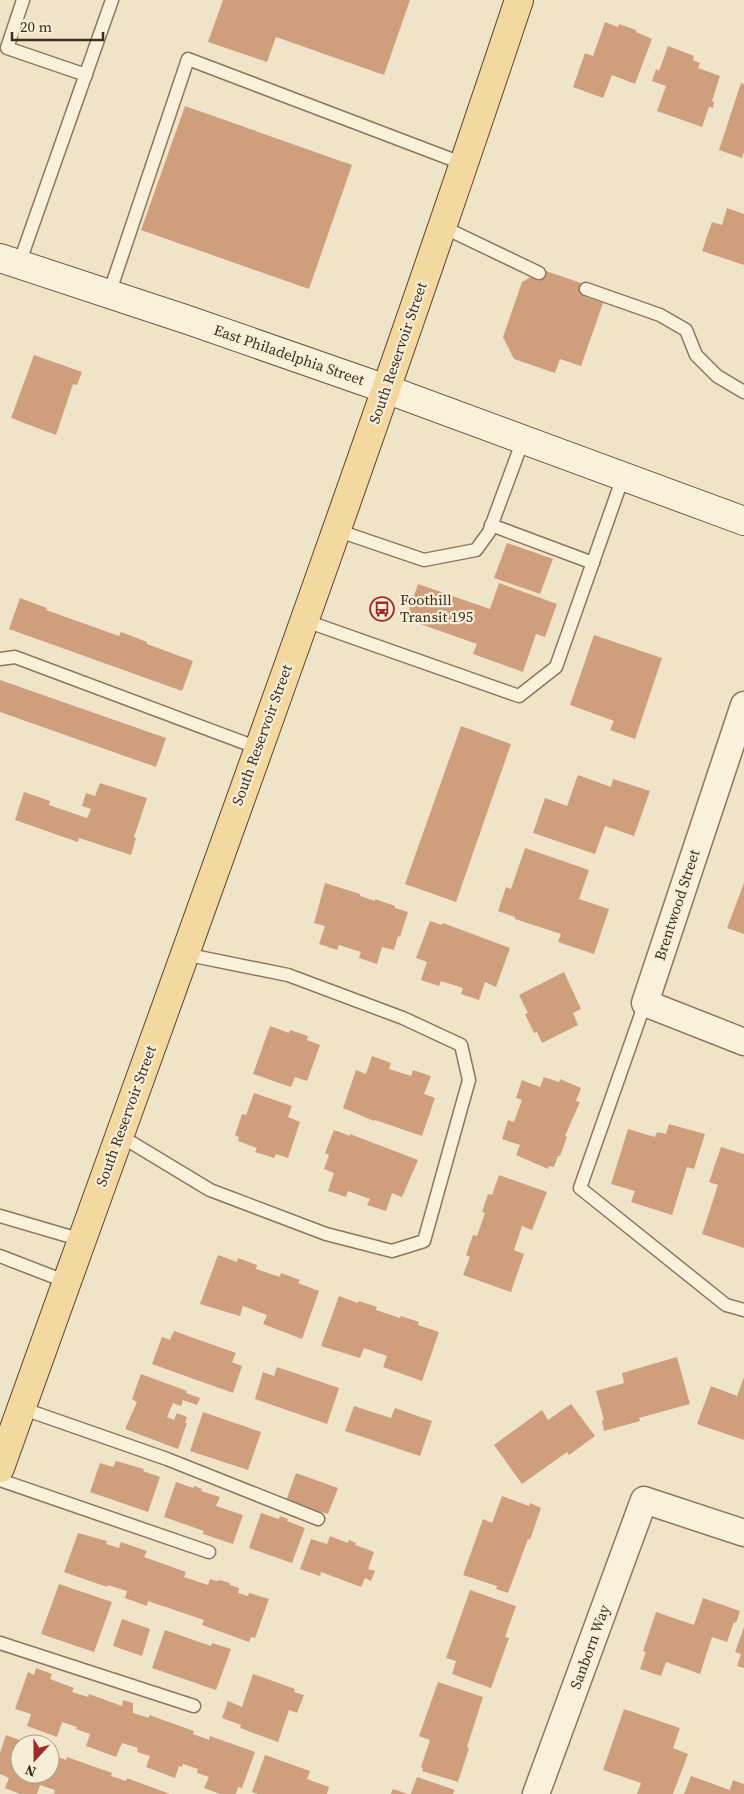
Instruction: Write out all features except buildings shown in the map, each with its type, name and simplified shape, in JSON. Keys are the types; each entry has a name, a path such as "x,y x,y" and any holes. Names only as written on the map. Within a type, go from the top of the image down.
{"main road":[{"name":"South Reservoir Street","path":"0,1468 386,389 443,227 518,0"}],"street":[{"name":"East Philadelphia Street","path":"10,261 386,389 744,521"},
{"name":"Brentwood Street","path":"645,1003 744,705"},
{"path":"645,1003 744,1042"},
{"name":"Sanborn Way","path":"536,1794 644,1500 744,1533"}],"lane":[{"path":"23,0 7,48 86,75"},
{"path":"10,261 86,75 112,0"},
{"path":"109,294 188,59 464,164"},
{"path":"443,227 539,272"},
{"path":"586,289 660,315 686,330 696,355 717,376 744,392"},
{"path":"336,530 424,560 476,550 489,532 523,440"},
{"path":"303,620 519,696 556,667 623,476"},
{"path":"491,525 592,563"},
{"path":"0,659 14,657 258,748"},
{"path":"119,1134 210,1190 326,1234 392,1251 424,1241 469,1080 461,1045 403,1018 288,975 184,954"},
{"path":"645,1003 580,1188 726,1305 744,1310"},
{"path":"0,1216 82,1240"},
{"path":"0,1256 67,1282"},
{"path":"21,1408 167,1459 318,1519"},
{"path":"0,1480 209,1552"},
{"path":"0,1643 194,1706"}],"place":[{"name":"Foothill Transit 195","path":"382,609"}]}
